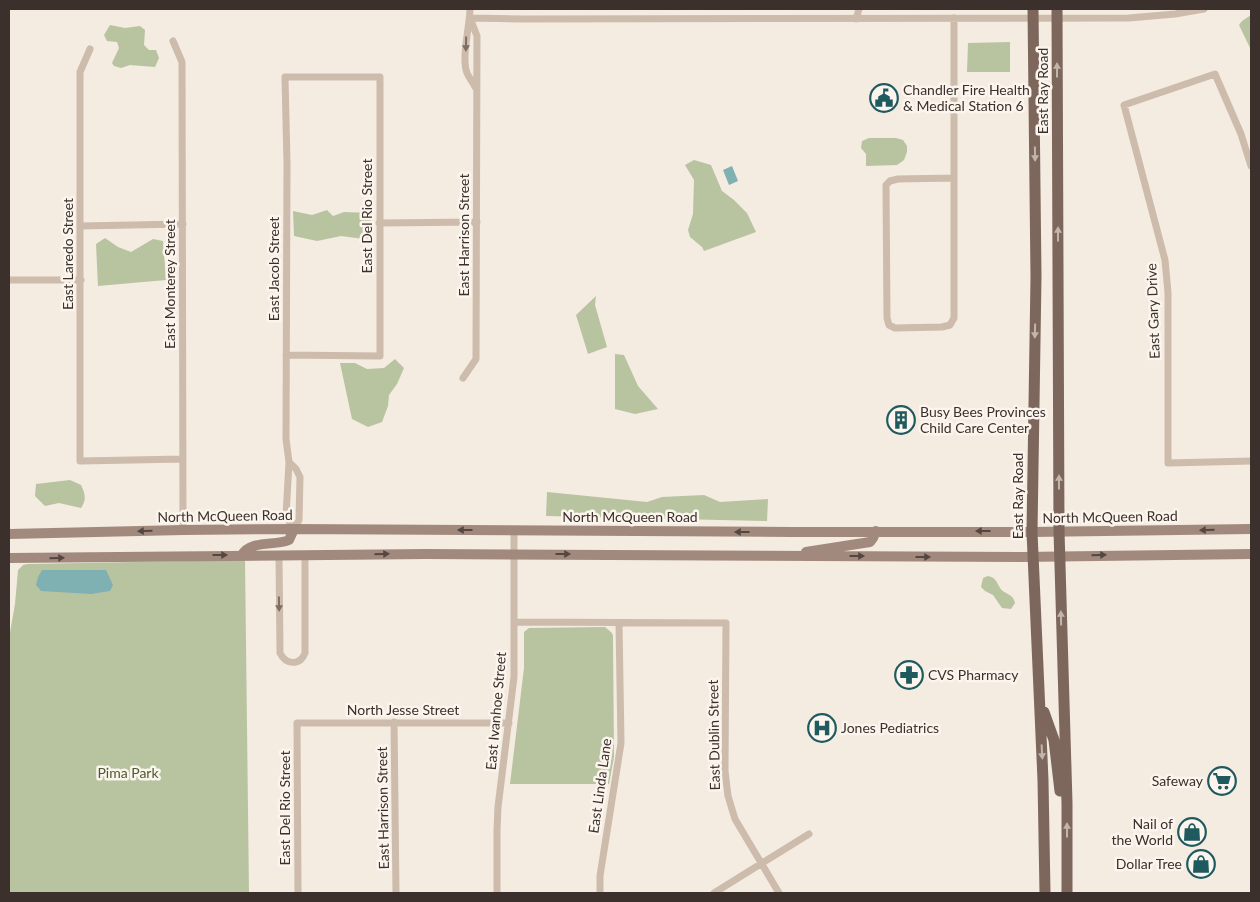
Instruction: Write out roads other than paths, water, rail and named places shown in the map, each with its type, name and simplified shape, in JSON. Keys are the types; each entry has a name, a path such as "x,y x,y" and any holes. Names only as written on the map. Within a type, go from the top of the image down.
{"main road":[{"name":"East Ray Road","path":"1033,13 1036,277 1032,557 1040,702 1045,893"},
{"name":"East Ray Road","path":"1057,13 1059,531 1067,803 1067,893"},
{"name":"North McQueen Road","path":"9,534 294,529 1032,532 1251,529"},
{"path":"242,555 250,547 283,543 289,540 294,529"},
{"path":"791,556 816,549 870,542 874,538 876,531"},
{"path":"9,558 514,554 1032,557 1246,554 1244,550 1251,546"},
{"path":"1040,702 1054,740 1060,794 1062,800 1067,803"}],"street":[{"name":"East Harrison Street","path":"463,378 476,359 477,222 475,87 477,36 470,18 470,9"},
{"path":"856,19 859,9"},
{"path":"470,18 856,19 954,18 1033,13 1129,18 1175,14 1204,9"},
{"path":"954,18 954,178 954,318 950,325 942,327 895,328 889,325 887,318 886,185 890,181 898,179 954,178"},
{"name":"East Monterey Street","path":"173,41 182,62 183,530"},
{"name":"East Laredo Street","path":"90,49 80,72 80,461 183,459"},
{"name":"East Gary Drive","path":"1251,166 1241,134 1215,74 1124,104 1165,260 1168,293 1168,463 1251,461"},
{"name":"East Del Rio Street","path":"285,77 380,76 380,356 286,355"},
{"name":"East Jacob Street","path":"285,77 287,164 286,439 289,462 286,516 294,529 300,520 300,477 296,469 289,462"},
{"path":"379,223 477,222"},
{"path":"80,226 183,224"},
{"path":"9,280 81,280"},
{"name":"East Ivanhoe Street","path":"497,893 497,830 514,677 514,530"},
{"path":"279,555 280,653 285,661 290,662 298,662 305,653 305,555"},
{"path":"514,622 619,623"},
{"name":"East Dublin Street","path":"619,623 726,623 725,771 728,796 735,819 780,893"},
{"name":"East Linda Lane","path":"600,893 600,876 621,743 619,623"},
{"name":"East Harrison Street","path":"394,722 396,893"},
{"name":"East Del Rio Street","path":"297,723 298,893"},
{"name":"North Jesse Street","path":"297,723 509,723"},
{"path":"714,893 809,834"}],"water":[{"path":"732,166 738,181 729,185 723,170"},
{"path":"42,570 106,570 113,585 110,591 91,594 41,591 36,585"}],"place":[{"name":"Chandler Fire Health & Medical Station 6","path":"884,98"},
{"name":"Busy Bees Provinces Child Care Center","path":"901,420"},
{"name":"CVS Pharmacy","path":"909,675"},
{"name":"Jones Pediatrics","path":"822,728"},
{"name":"Safeway","path":"1222,781"},
{"name":"Nail of the World","path":"1192,832"},
{"name":"Dollar Tree","path":"1201,864"}],"park label":[{"name":"Pima Park","path":"128,773"}]}
